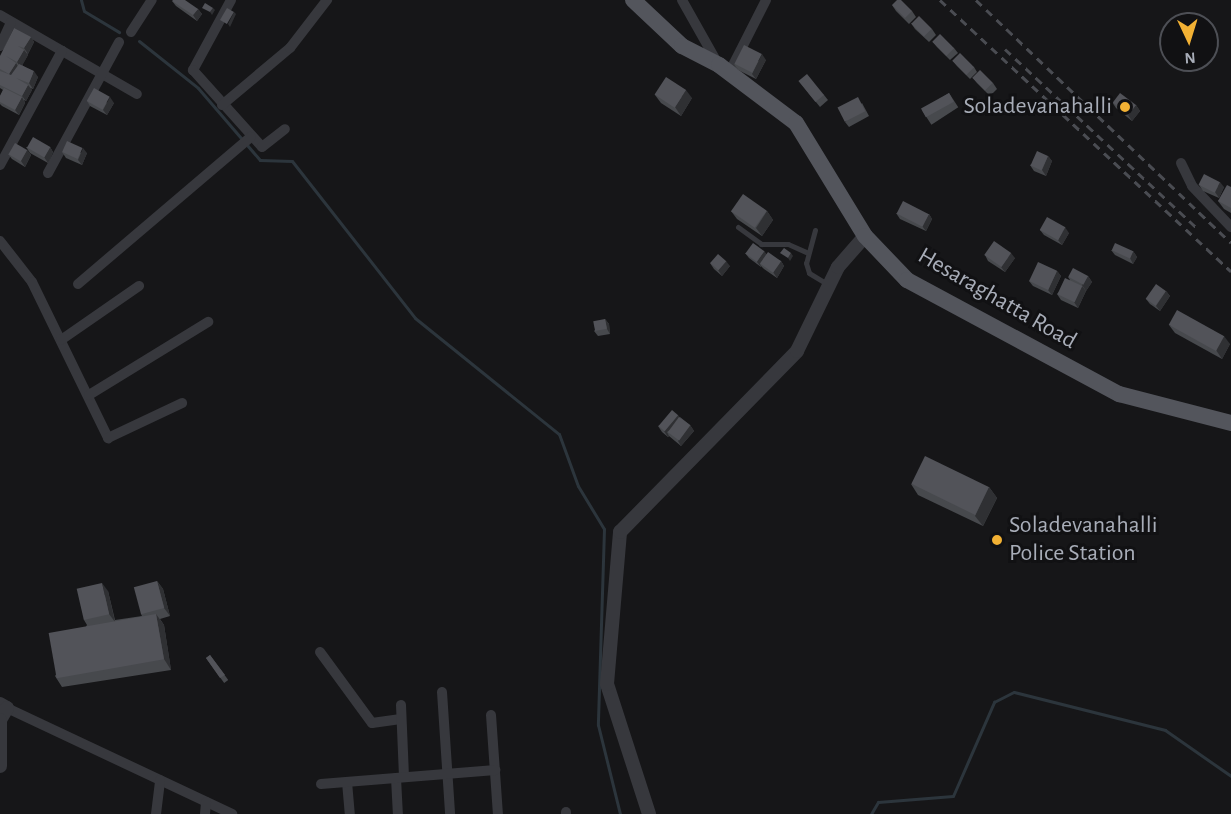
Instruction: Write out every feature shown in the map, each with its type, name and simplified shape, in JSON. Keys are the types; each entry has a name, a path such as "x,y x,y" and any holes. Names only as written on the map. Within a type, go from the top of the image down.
{"main road":[{"name":"Hesaraghatta Road","path":"633,0 682,46 724,70 796,123 864,236 907,280 1119,394 1231,423"}],"street":[{"path":"131,32 152,0"},
{"path":"231,0 193,70 262,147 285,129"},
{"path":"222,105 290,48 327,0"},
{"path":"682,0 724,70 766,0"},
{"path":"0,15 137,94"},
{"path":"0,46 11,22"},
{"path":"48,173 100,72 119,42"},
{"path":"0,165 62,51"},
{"path":"78,284 251,137"},
{"path":"1181,162 1192,186 1231,227"},
{"path":"649,814 607,684 621,532 797,351 830,286 864,236"},
{"path":"0,241 32,282 108,438 182,403"},
{"path":"61,340 139,286"},
{"path":"89,395 208,322"},
{"path":"320,652 372,723 401,718"},
{"path":"442,692 450,814"},
{"path":"398,814 401,705"},
{"path":"0,766 2,713 160,780 232,814"},
{"path":"491,715 498,814"},
{"path":"321,784 495,770"},
{"path":"156,814 160,780"},
{"path":"347,782 350,814"},
{"path":"205,814 206,802"}],"lane":[{"path":"738,227 758,241 806,252"},
{"path":"815,230 806,252 809,273 830,286"},
{"path":"752,248 758,241"}],"building":[{"path":"173,0 185,0 198,9 193,15"},
{"path":"897,0 901,0 912,11 905,18 892,5"},
{"path":"205,3 213,8 210,12 202,8"},
{"path":"227,8 234,12 227,24 220,20"},
{"path":"919,16 932,29 924,37 911,24"},
{"path":"14,28 31,37 24,48 18,46 24,50 17,62 6,56 16,63 9,74 0,69 0,56"},
{"path":"940,34 954,48 946,56 932,42"},
{"path":"744,45 762,54 752,73 734,64"},
{"path":"960,53 974,67 966,75 952,61"},
{"path":"19,64 34,71 29,83 16,78 28,85 22,96 0,85 0,71 11,75"},
{"path":"980,70 993,83 985,91 972,78"},
{"path":"807,74 824,95 815,102 798,81"},
{"path":"666,77 686,90 675,108 655,95"},
{"path":"4,88 22,97 15,110 0,102"},
{"path":"94,88 110,97 102,110 87,101"},
{"path":"949,93 954,102 926,117 921,109"},
{"path":"1120,93 1136,105 1129,115 1113,103"},
{"path":"858,97 865,111 845,122 838,107"},
{"path":"33,137 50,147 44,157 27,147"},
{"path":"67,141 83,148 78,159 62,152"},
{"path":"15,143 27,150 21,161 8,154"},
{"path":"1037,151 1048,156 1041,170 1030,166"},
{"path":"1204,174 1220,182 1215,193 1199,185"},
{"path":"1227,185 1231,187 1231,208 1218,201"},
{"path":"743,194 767,211 755,228 731,211"},
{"path":"903,201 929,214 922,227 897,213"},
{"path":"1047,217 1065,227 1058,240 1040,230"},
{"path":"994,241 1011,253 1001,267 984,255"},
{"path":"753,243 764,251 757,262 745,254"},
{"path":"1115,243 1133,251 1130,258 1112,250"},
{"path":"784,248 791,253 788,258 780,253"},
{"path":"768,252 781,261 773,273 760,263"},
{"path":"718,254 726,261 718,270 710,263"},
{"path":"1038,262 1057,271 1048,290 1029,281"},
{"path":"1073,268 1088,276 1083,285 1068,277"},
{"path":"1065,278 1082,286 1075,302 1057,294"},
{"path":"1156,284 1166,291 1156,306 1146,299"},
{"path":"1177,310 1224,336 1216,351 1169,325"},
{"path":"605,319 607,329 595,331 593,321"},
{"path":"672,410 678,415 665,431 659,426"},
{"path":"679,417 690,425 679,441 668,432"},
{"path":"925,456 989,487 975,515 911,484"},
{"path":"157,581 164,608 141,614 134,587"},
{"path":"102,583 109,614 84,620 77,589"},
{"path":"156,614 164,659 57,678 49,633"},
{"path":"210,655 225,675 220,678 206,658"}],"waterway":[{"path":"81,0 84,11 119,32"},
{"path":"139,41 198,88 260,160 292,161 415,318 559,434 578,486 604,529 598,725 620,814"},
{"path":"871,814 878,802 953,796 994,702 1014,692 1165,730 1231,776"}],"railway":[{"path":"940,0 1231,271"},
{"path":"976,0 1231,243"},
{"path":"1005,49 1196,227"}],"place":[{"name":"Soladevanahalli","path":"1125,107"},
{"name":"Soladevanahalli Police Station","path":"997,540"}]}
